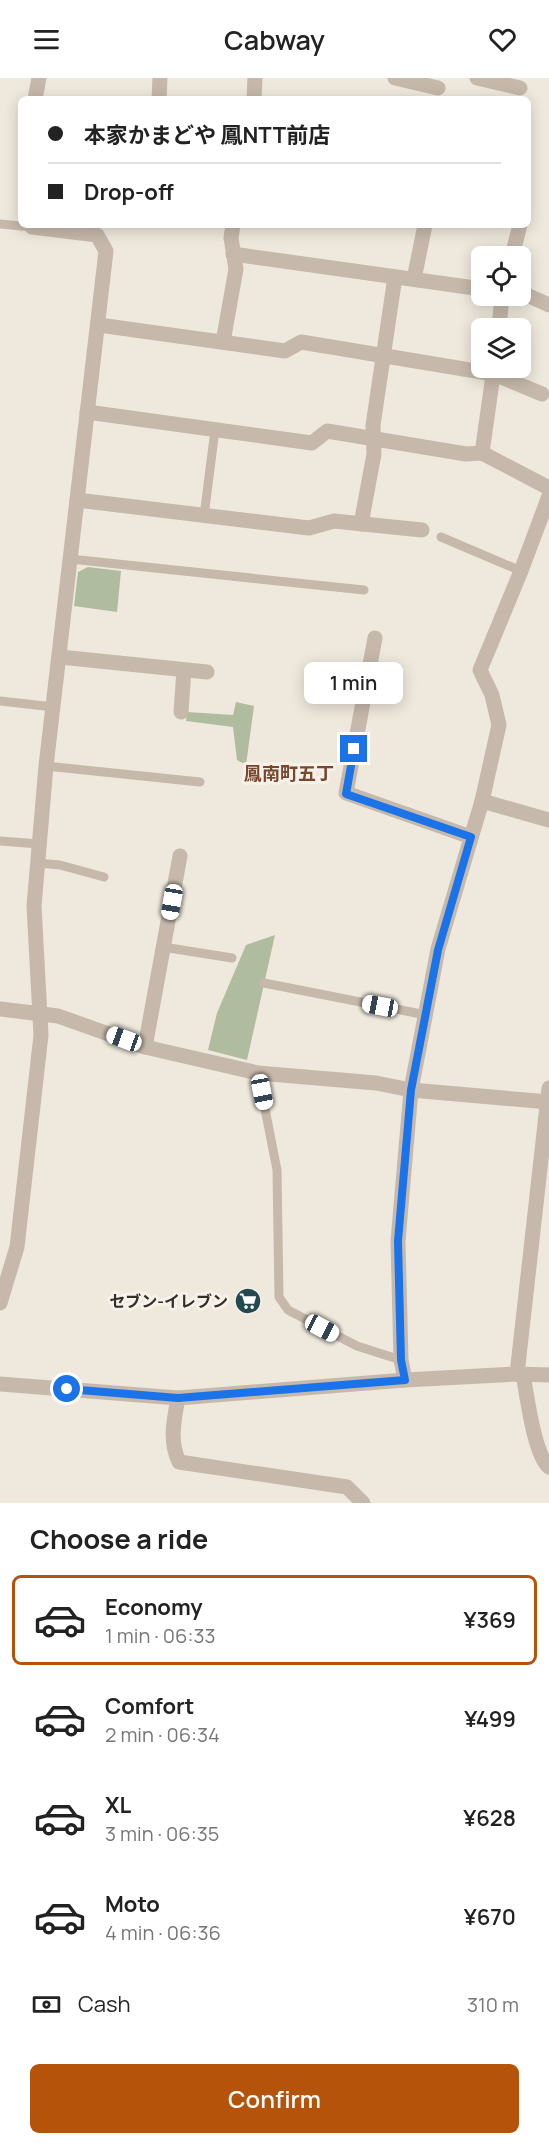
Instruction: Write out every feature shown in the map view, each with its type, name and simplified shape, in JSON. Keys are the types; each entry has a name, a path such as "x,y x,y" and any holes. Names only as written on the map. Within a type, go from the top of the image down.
{"street":[{"path":"36,96 39,78"},
{"path":"159,96 160,78"},
{"path":"254,96 255,78"},
{"path":"395,78 438,88"},
{"path":"477,78 520,88"},
{"path":"0,1303 17,1247 41,1035 34,906 39,844 46,766 106,251 97,235 46,228"},
{"path":"224,342 236,269 231,238 233,228"},
{"path":"414,279 424,228"},
{"path":"515,246 519,228"},
{"path":"233,254 471,287"},
{"path":"361,524 375,454 374,425 395,277"},
{"path":"531,297 549,305"},
{"path":"99,325 285,351 301,342 471,368"},
{"path":"482,453 493,378"},
{"path":"509,378 542,394"},
{"path":"87,412 312,443 327,431 466,454 482,453 549,488"},
{"path":"405,1380 401,1360 398,1241 411,1090 438,950 482,801 499,725 492,695 480,670 549,496"},
{"path":"77,500 309,528 334,521 422,530"},
{"path":"375,638 346,794 471,837"},
{"path":"60,657 207,672"},
{"path":"181,712 184,670"},
{"path":"482,801 549,820"},
{"path":"146,1047 180,856"},
{"path":"0,1009 58,1016 146,1047 258,1072 376,1083 411,1090 548,1097 520,1374 538,1448 549,1467"},
{"path":"0,1384 178,1398 405,1380 520,1374 549,1375"},
{"path":"178,1398 172,1430 174,1450 179,1462 347,1487 363,1503"}],"lane":[{"path":"0,224 18,225"},
{"path":"204,516 215,430"},
{"path":"441,537 521,571"},
{"path":"70,559 364,590"},
{"path":"0,701 54,707"},
{"path":"46,766 200,782"},
{"path":"0,841 39,844"},
{"path":"38,863 60,865 104,877"},
{"path":"163,948 232,958"},
{"path":"264,984 426,1015"},
{"path":"258,1072 277,1170 279,1297 288,1310 347,1341 401,1360"}],"green space":[{"path":"88,567 121,571 117,612 74,606 78,572"},
{"path":"236,702 254,706 246,765 237,760 233,727 186,721 187,712 233,715"},
{"path":"275,935 247,1060 208,1050 217,1013 246,945"}],"place":[{"name":"セブン-イレブン","path":"248,1301"}],"district":[{"name":"鳳南町五丁","path":"289,774"}],"route":[{"path":"67,1389 178,1398 405,1380 401,1360 398,1241 411,1090 438,950 471,837 346,794 354,749"}]}
